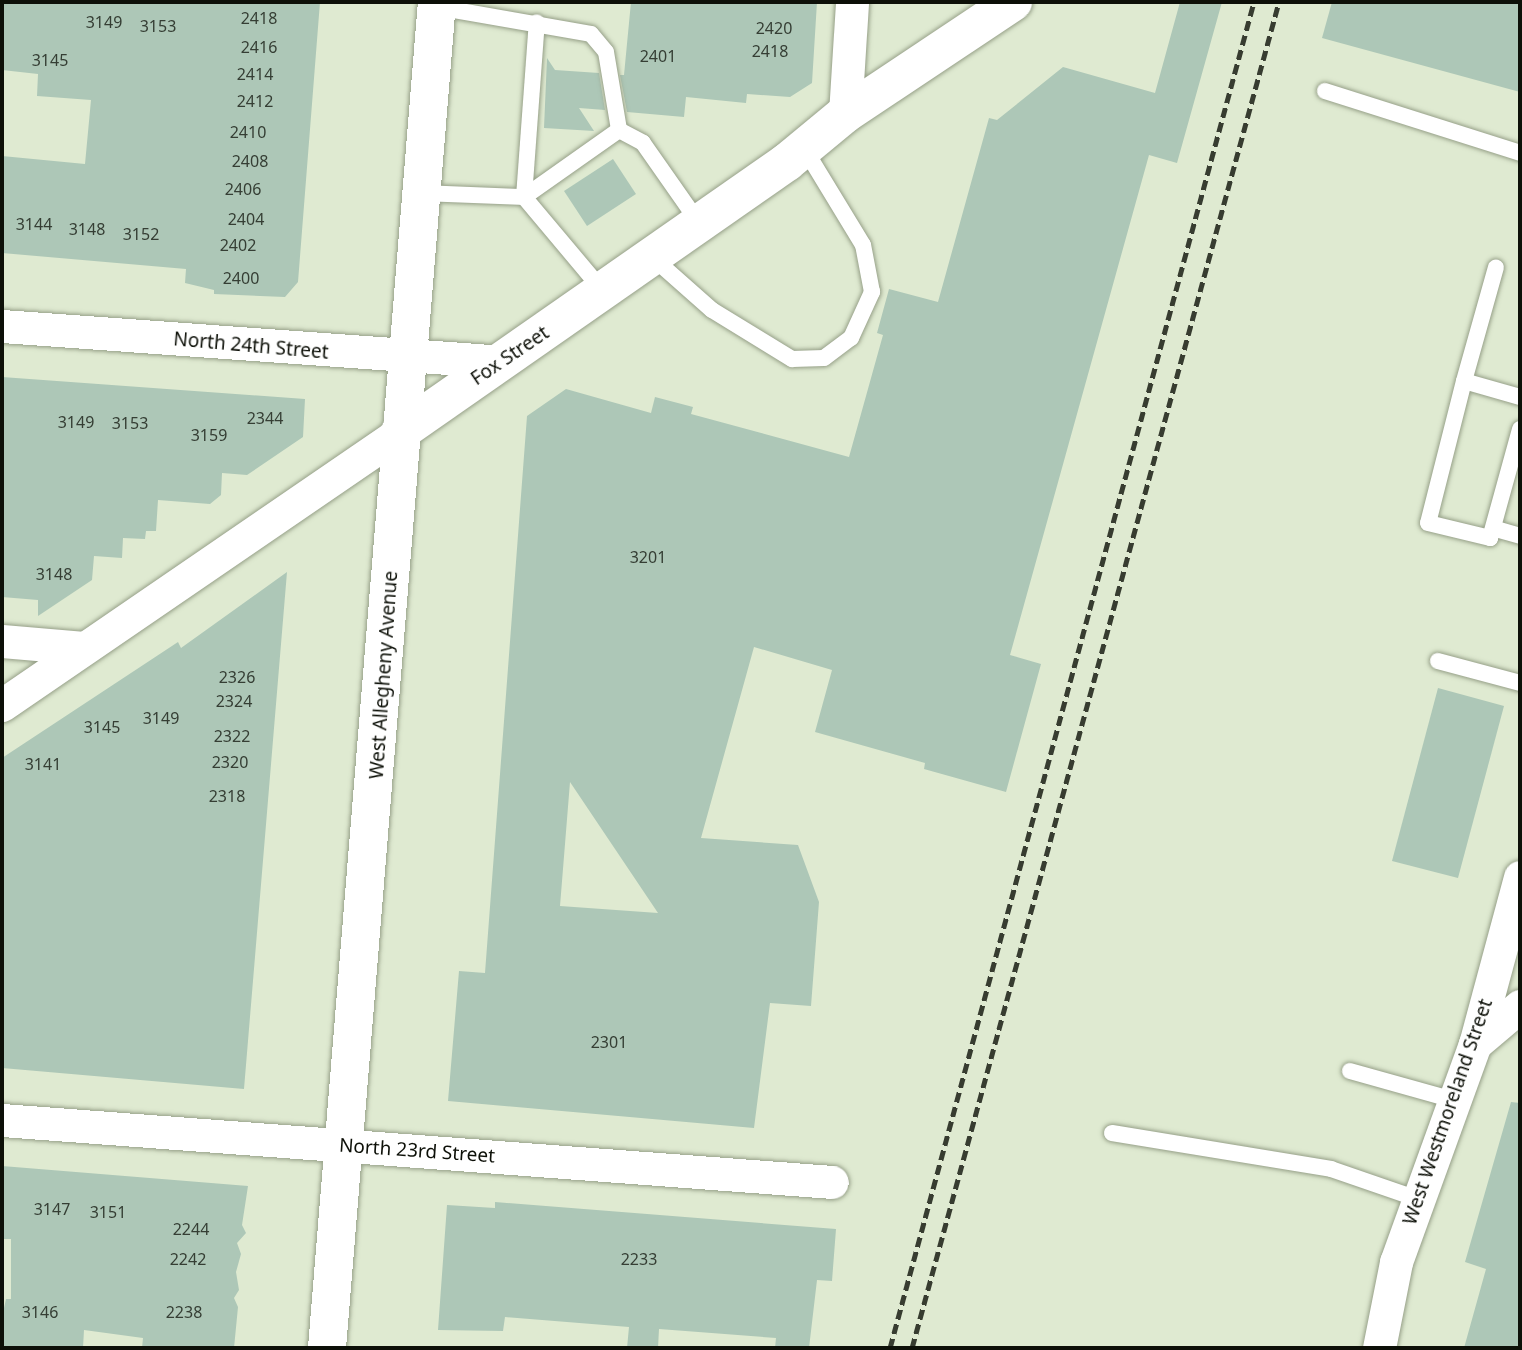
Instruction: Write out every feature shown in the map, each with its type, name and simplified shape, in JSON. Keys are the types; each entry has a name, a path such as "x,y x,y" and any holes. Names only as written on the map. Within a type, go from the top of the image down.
{"main road":[{"name":"Fox Street","path":"400,432 604,292 804,148 845,114 1013,2"},
{"name":"West Allegheny Avenue","path":"327,1348 385,678 405,358 423,193 437,4"}],"street":[{"path":"845,114 852,2"},
{"name":"North 24th Street","path":"2,326 405,358 500,362"},
{"name":"Fox Street","path":"2,705 400,432"},
{"path":"2,641 85,648"},
{"name":"West Westmoreland Street","path":"1379,1348 1396,1262 1475,1044 1520,877"},
{"path":"1475,1044 1520,1006"},
{"name":"North 23rd Street","path":"2,1120 832,1182"}],"lane":[{"path":"437,4 591,34 606,52 619,130"},
{"path":"537,22 524,197 604,292"},
{"path":"1325,91 1520,153"},
{"path":"423,193 524,197 619,130"},
{"path":"619,130 643,143 699,223"},
{"path":"652,257 712,310 792,359 824,358 850,338 872,292 863,245 804,148"},
{"path":"1496,267 1428,523 1490,538 1496,529 1520,429"},
{"path":"1464,381 1520,397"},
{"path":"1496,529 1520,536"},
{"path":"1438,661 1520,683"},
{"path":"1350,1070 1454,1100"},
{"path":"1112,1133 1331,1169 1418,1199"}],"building":[{"path":"2,2 320,2 298,282 285,297 214,294 214,290 185,283 186,269 2,253 2,156 85,164 91,100 37,96 38,74 2,70"},
{"path":"631,2 817,2 812,83 790,97 747,94 746,103 686,97 684,117 627,112 620,75 624,75"},
{"path":"1180,2 1222,2 1177,163 1149,155 1010,655 1041,664 1006,792 924,769 925,763 815,732 832,670 754,647 701,838 798,845 819,902 811,1006 770,1003 754,1128 448,1101 459,971 485,973 527,416 566,389 651,413 655,397 693,407 691,414 849,457 883,335 877,333 889,289 938,302 989,118 997,120 1063,67 1155,93","holes":["570,782 658,913 560,906"]},
{"path":"1332,2 1520,2 1520,92 1322,38"},
{"path":"547,58 555,70 599,73 605,110 579,108 594,131 544,128"},
{"path":"613,159 636,194 587,226 564,191"},
{"path":"2,377 305,399 303,437 247,475 222,473 221,495 210,504 158,500 156,531 146,531 145,539 123,538 122,558 94,556 92,580 38,616 38,600 2,597"},
{"path":"287,572 244,1089 2,1068 2,758 178,642 181,648"},
{"path":"1438,688 1504,706 1458,878 1392,861"},
{"path":"1511,1102 1520,1103 1520,1348 1464,1348 1486,1269 1465,1262"},
{"path":"2,1166 248,1186 242,1225 246,1233 237,1243 241,1254 236,1272 239,1290 234,1298 238,1307 234,1348 142,1348 143,1338 84,1330 83,1348 2,1348 2,1317 6,1299 11,1299 11,1239 2,1239"},
{"path":"495,1202 836,1229 832,1281 817,1280 809,1348 775,1348 776,1338 659,1329 658,1348 627,1348 629,1327 505,1317 503,1331 438,1330 447,1205 495,1208"}],"railway":[{"path":"890,1348 1254,2"},
{"path":"912,1348 1279,2"}]}
